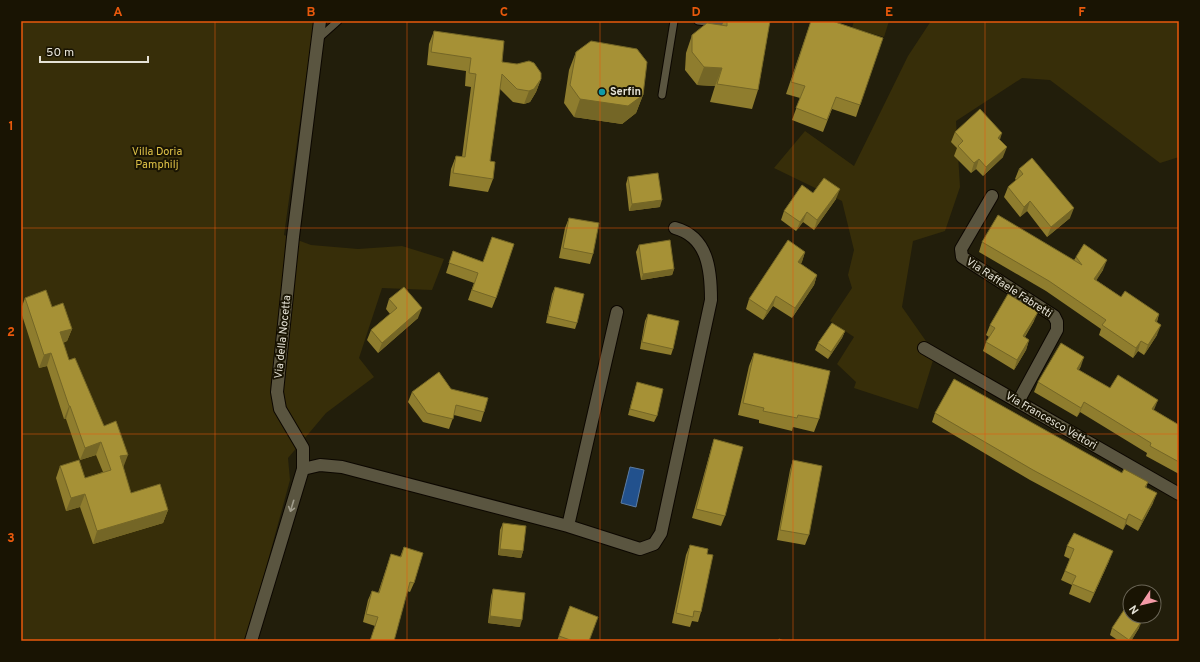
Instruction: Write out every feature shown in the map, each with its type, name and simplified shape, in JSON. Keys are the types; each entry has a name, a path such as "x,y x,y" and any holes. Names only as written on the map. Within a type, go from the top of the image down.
{"street":[{"name":"Via della Nocetta","path":"251,641 303,469 303,448 280,409 277,392 292,245 320,21"},
{"name":"Via Raffaele Fabretti","path":"992,196 961,249 962,256 1054,316 1057,322 1057,330 1018,402"},
{"path":"303,469 320,465 342,467 568,526 640,549 654,544 661,533 711,300 708,264 703,249 687,232 675,228"},
{"path":"568,526 617,312"},
{"name":"Via Francesco Vettori","path":"924,348 1179,494"}],"lane":[{"path":"318,39 338,21"},
{"path":"662,95 674,21"},
{"path":"698,21 738,26"}],"green space":[{"name":"Villa Doria Pamphilj","path":"21,21 314,21 284,235 311,245 358,249 402,246 444,259 432,290 382,288 359,358 374,377 326,413 288,458 290,480 246,641 21,641"},
{"path":"854,21 889,21 884,37 852,28"},
{"path":"931,21 1179,21 1179,157 1160,163 1050,80 1022,78 956,121 960,187 945,231 913,241 902,307 935,354 918,409 854,388 856,382 837,364 854,337 830,321 852,288 848,275 854,250 842,201 774,168 805,131 854,166 908,56"}],"water":[{"path":"630,467 644,470 636,507 621,503"}],"building":[{"path":"727,21 770,21 758,90 717,84 722,68 704,67 692,52 692,35 707,23 727,26"},
{"path":"811,21 832,21 883,38 860,105 836,97 827,120 796,108 805,86 791,82"},
{"path":"434,31 504,41 502,62 517,64 529,61 534,63 541,73 541,79 534,89 529,91 517,89 502,74 490,161 495,162 493,179 453,173 456,156 465,157 476,74 469,73 471,58 431,52"},
{"name":"Serfin","path":"591,41 637,49 647,62 643,95 628,106 580,99 570,85 576,52"},
{"path":"980,109 1002,133 998,138 1007,147 986,167 979,159 974,163 958,146 963,141 955,132"},
{"path":"1032,158 1074,208 1051,227 1030,201 1024,207 1008,187 1023,174 1019,169"},
{"path":"658,173 662,200 632,204 628,177"},
{"path":"824,178 840,189 817,220 807,212 800,222 784,211 802,185 813,193"},
{"path":"998,215 1082,265 1076,257 1084,244 1107,260 1094,279 1121,297 1125,291 1159,314 1155,321 1161,325 1148,345 1141,341 1136,348 1102,325 1106,320 1049,281 982,242"},
{"path":"569,218 599,223 593,254 563,248"},
{"path":"492,237 514,244 496,298 472,290 478,273 449,263 453,251 483,262"},
{"path":"670,240 674,269 643,274 639,245"},
{"path":"788,240 805,252 798,262 817,275 795,308 776,296 767,311 749,299"},
{"path":"404,287 422,308 382,343 371,330 397,308 389,299"},
{"path":"555,287 584,294 577,323 548,316"},
{"path":"46,290 52,307 63,303 72,329 60,332 69,360 75,358 104,426 116,421 128,455 120,456 131,493 160,484 168,510 97,531 85,494 71,498 60,466 79,460 85,478 111,470 101,442 85,448 51,353 44,355 25,298"},
{"path":"1008,294 1038,312 1023,336 1029,340 1017,360 986,342 995,328 990,325"},
{"path":"648,314 679,321 673,349 642,342"},
{"path":"832,323 845,331 831,352 818,343"},
{"path":"1061,343 1084,357 1077,369 1110,388 1118,375 1158,400 1152,409 1179,425 1179,462 1150,446 1151,443 1084,402 1081,408 1038,382"},
{"path":"754,353 830,371 819,419 798,415 797,418 763,411 764,408 743,403"},
{"path":"439,372 451,389 488,398 484,412 456,405 453,419 427,413 412,392"},
{"path":"954,379 1122,473 1124,469 1148,482 1145,487 1157,493 1142,521 1129,514 1126,520 1033,470 935,413"},
{"path":"637,382 663,389 657,416 630,409"},
{"path":"714,439 743,447 725,516 696,509"},
{"path":"793,460 822,466 809,535 780,530"},
{"path":"503,523 526,526 523,551 500,549"},
{"path":"1074,533 1113,551 1094,593 1072,584 1076,576 1065,571 1074,549 1067,546"},
{"path":"690,545 708,549 707,554 713,555 701,612 694,611 693,617 676,613"},
{"path":"404,547 423,553 414,583 410,582 394,641 370,641 378,617 366,614 372,591 379,593 391,554 401,557"},
{"path":"493,589 525,593 522,620 490,616"},
{"path":"570,606 598,617 589,641 573,641 559,636"},
{"path":"1122,613 1122,624 1140,624 1129,640 1112,628"}],"place":[{"name":"Serfin","path":"602,92"}]}
